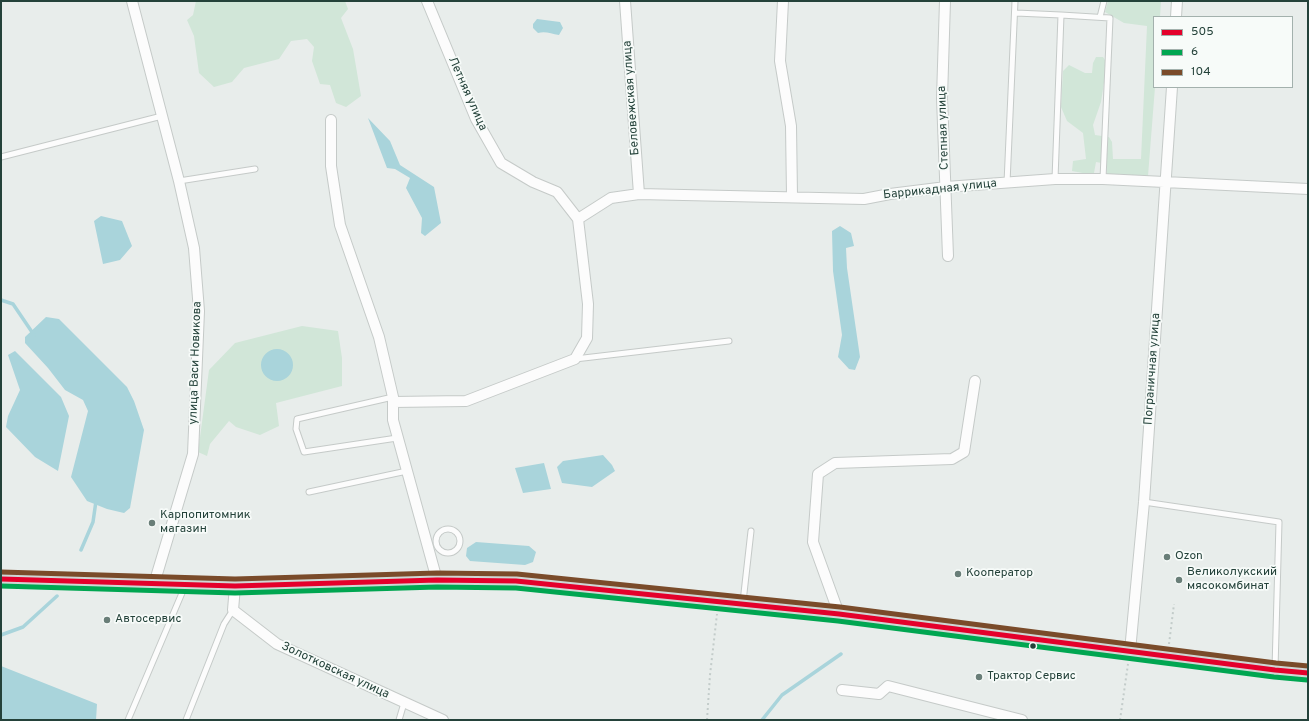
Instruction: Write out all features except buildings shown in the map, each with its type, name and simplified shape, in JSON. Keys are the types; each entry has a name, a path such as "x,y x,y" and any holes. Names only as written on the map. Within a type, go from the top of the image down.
{"main road":[{"path":"1,579 234,586 437,580 516,581 839,614 1308,673"}],"street":[{"name":"улица Васи Новикова","path":"132,1 179,181 194,248 200,311 193,454 154,584"},
{"name":"Летняя улица","path":"427,1 476,119 501,163 532,182 557,192 578,219"},
{"name":"Беловежская улица","path":"625,1 639,194"},
{"path":"783,1 780,61 791,126 792,196"},
{"name":"Степная улица","path":"945,1 942,98 948,256"},
{"path":"1176,16 1177,1"},
{"name":"Пограничная улица","path":"1130,651 1144,502 1172,88"},
{"path":"331,120 331,166 340,225 379,337 393,400 393,420 397,438 432,545 437,580"},
{"name":"Баррикадная улица","path":"578,219 611,198 639,194 792,196 864,199 946,187 1055,179 1308,189"},
{"path":"393,400 466,401 575,359 587,338 588,304 578,219"},
{"path":"839,614 812,542 818,474 835,463 952,459 964,452 975,381"},
{"path":"234,586 234,610"},
{"name":"Золотковская улица","path":"234,610 277,644 442,720"},
{"path":"842,690 879,694 888,686 1022,720"}],"lane":[{"path":"1007,183 1016,1"},
{"path":"1100,17 1104,1"},
{"path":"1016,13 1110,18 1103,180"},
{"path":"1055,179 1061,15"},
{"path":"1,157 162,116"},
{"path":"179,181 255,169"},
{"path":"575,359 729,341"},
{"path":"393,400 297,420 296,429 304,452 397,438"},
{"path":"309,492 407,471"},
{"path":"1144,502 1279,522 1275,670"},
{"path":"442,529 451,529 458,533 460,537 459,545 450,553 442,552 432,545 442,529"},
{"path":"743,603 751,531"},
{"path":"128,720 185,585"},
{"path":"186,720 224,624 234,610"},
{"path":"399,720 404,703"}],"path":[{"path":"707,720 718,601"},
{"path":"1167,656 1174,604"},
{"path":"1120,720 1130,651"}],"green space":[{"path":"196,1 345,1 348,9 341,18 353,49 361,96 346,107 336,103 330,85 320,84 312,61 314,47 307,39 291,41 279,59 244,68 232,82 214,87 199,73 194,36 187,20 193,15"},
{"path":"1108,1 1161,1 1160,16 1153,16 1153,88 1155,88 1148,176 1107,174 1107,164 1096,162 1094,173 1088,174 1072,171 1073,161 1086,159 1083,133 1067,121 1061,107 1063,71 1069,65 1085,73 1092,73 1093,63 1096,57 1103,57 1107,63 1101,102 1093,125 1095,135 1109,137 1112,142 1113,159 1141,159 1147,26 1124,23 1105,12"},
{"path":"302,326 338,331 342,358 342,386 276,403 279,426 260,435 236,427 229,421 210,444 207,456 198,452 209,370 235,343"}],"water":[{"path":"537,19 560,22 563,28 559,35 546,32 538,33 533,28 533,24"},
{"path":"368,118 390,141 400,165 434,187 441,223 425,236 421,233 422,218 406,188 410,178 395,169 387,168"},
{"path":"101,216 122,221 132,246 120,260 103,264 94,221"},
{"path":"840,226 851,233 854,246 846,248 847,268 860,357 855,370 849,369 838,357 842,335 833,271 832,231"},
{"path":"46,317 59,319 127,387 134,401 144,430 130,508 124,513 107,509 87,501 71,477 88,411 83,400 65,390 48,368 25,343 25,337"},
{"path":"274,349 280,349 290,356 293,365 292,371 286,378 280,381 274,381 264,374 261,368 261,362 268,352"},
{"path":"15,351 61,397 69,416 58,471 35,457 6,427 8,416 20,390 8,355"},
{"path":"603,455 615,471 592,487 562,483 557,467 563,461"},
{"path":"544,463 551,489 523,493 515,468"},
{"path":"476,542 529,546 536,552 533,562 525,565 470,561 466,556 467,548"},
{"path":"1,666 97,704 96,720 1,720"}],"waterway":[{"path":"1,300 13,304 34,335"},
{"path":"81,550 93,522 96,501"},
{"path":"1,635 23,627 57,596"},
{"path":"762,720 782,695 841,654"}],"transit line":[{"name":"104","path":"1,572 235,579 437,573 517,574 840,607 1308,666"},
{"name":"505","path":"1,579 235,586 437,580 516,581 839,614 1308,673"},
{"name":"6","path":"1,586 235,593 437,587 516,588 838,621 1307,680"}],"place":[{"name":"Карпопитомник магазин","path":"152,523"},
{"name":"Ozon","path":"1167,557"},
{"name":"Кооператор","path":"958,574"},
{"name":"Великолукский мясокомбинат","path":"1179,580"},
{"name":"Автосервис","path":"107,620"},
{"name":"Трактор Сервис","path":"979,677"}]}
